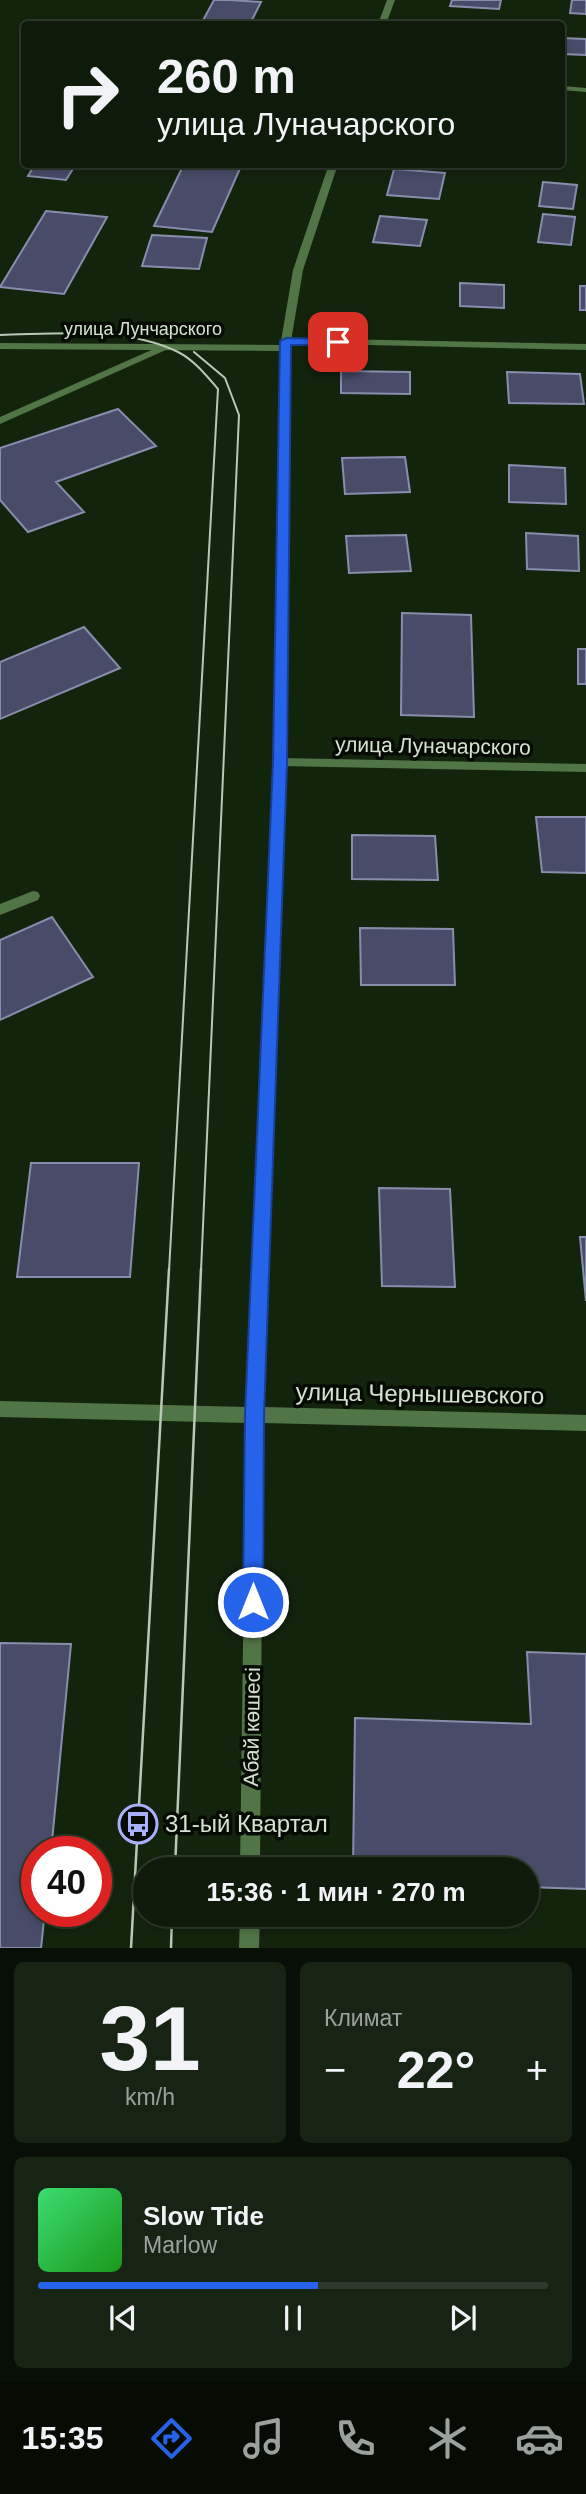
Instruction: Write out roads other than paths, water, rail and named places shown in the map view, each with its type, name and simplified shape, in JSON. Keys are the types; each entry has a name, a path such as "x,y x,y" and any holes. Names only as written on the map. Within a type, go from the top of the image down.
{"street":[{"path":"383,21 391,0"},
{"path":"565,88 586,90"},
{"name":"Абай көшесі","path":"250,1857 255,1415 280,762 286,345 298,270 333,168"},
{"path":"286,345 586,347"},
{"name":"улица Лунчарского","path":"0,346 286,345"},
{"path":"0,421 164,347"},
{"name":"улица Луначарского","path":"280,762 586,768"},
{"path":"0,910 33,896"},
{"name":"улица Чернышевского","path":"0,1409 586,1423"},
{"path":"249,1948 250,1927"}],"tram line":[{"path":"0,335 90,333 136,338 184,355 218,389 169,1271"},
{"path":"194,352 225,378 239,415 201,1271"},
{"path":"131,1948 169,1269"},
{"path":"176,1857 201,1269"},
{"path":"171,1948 172,1927"}],"place":[{"name":"31-ый Квартал","path":"138,1824"}]}
